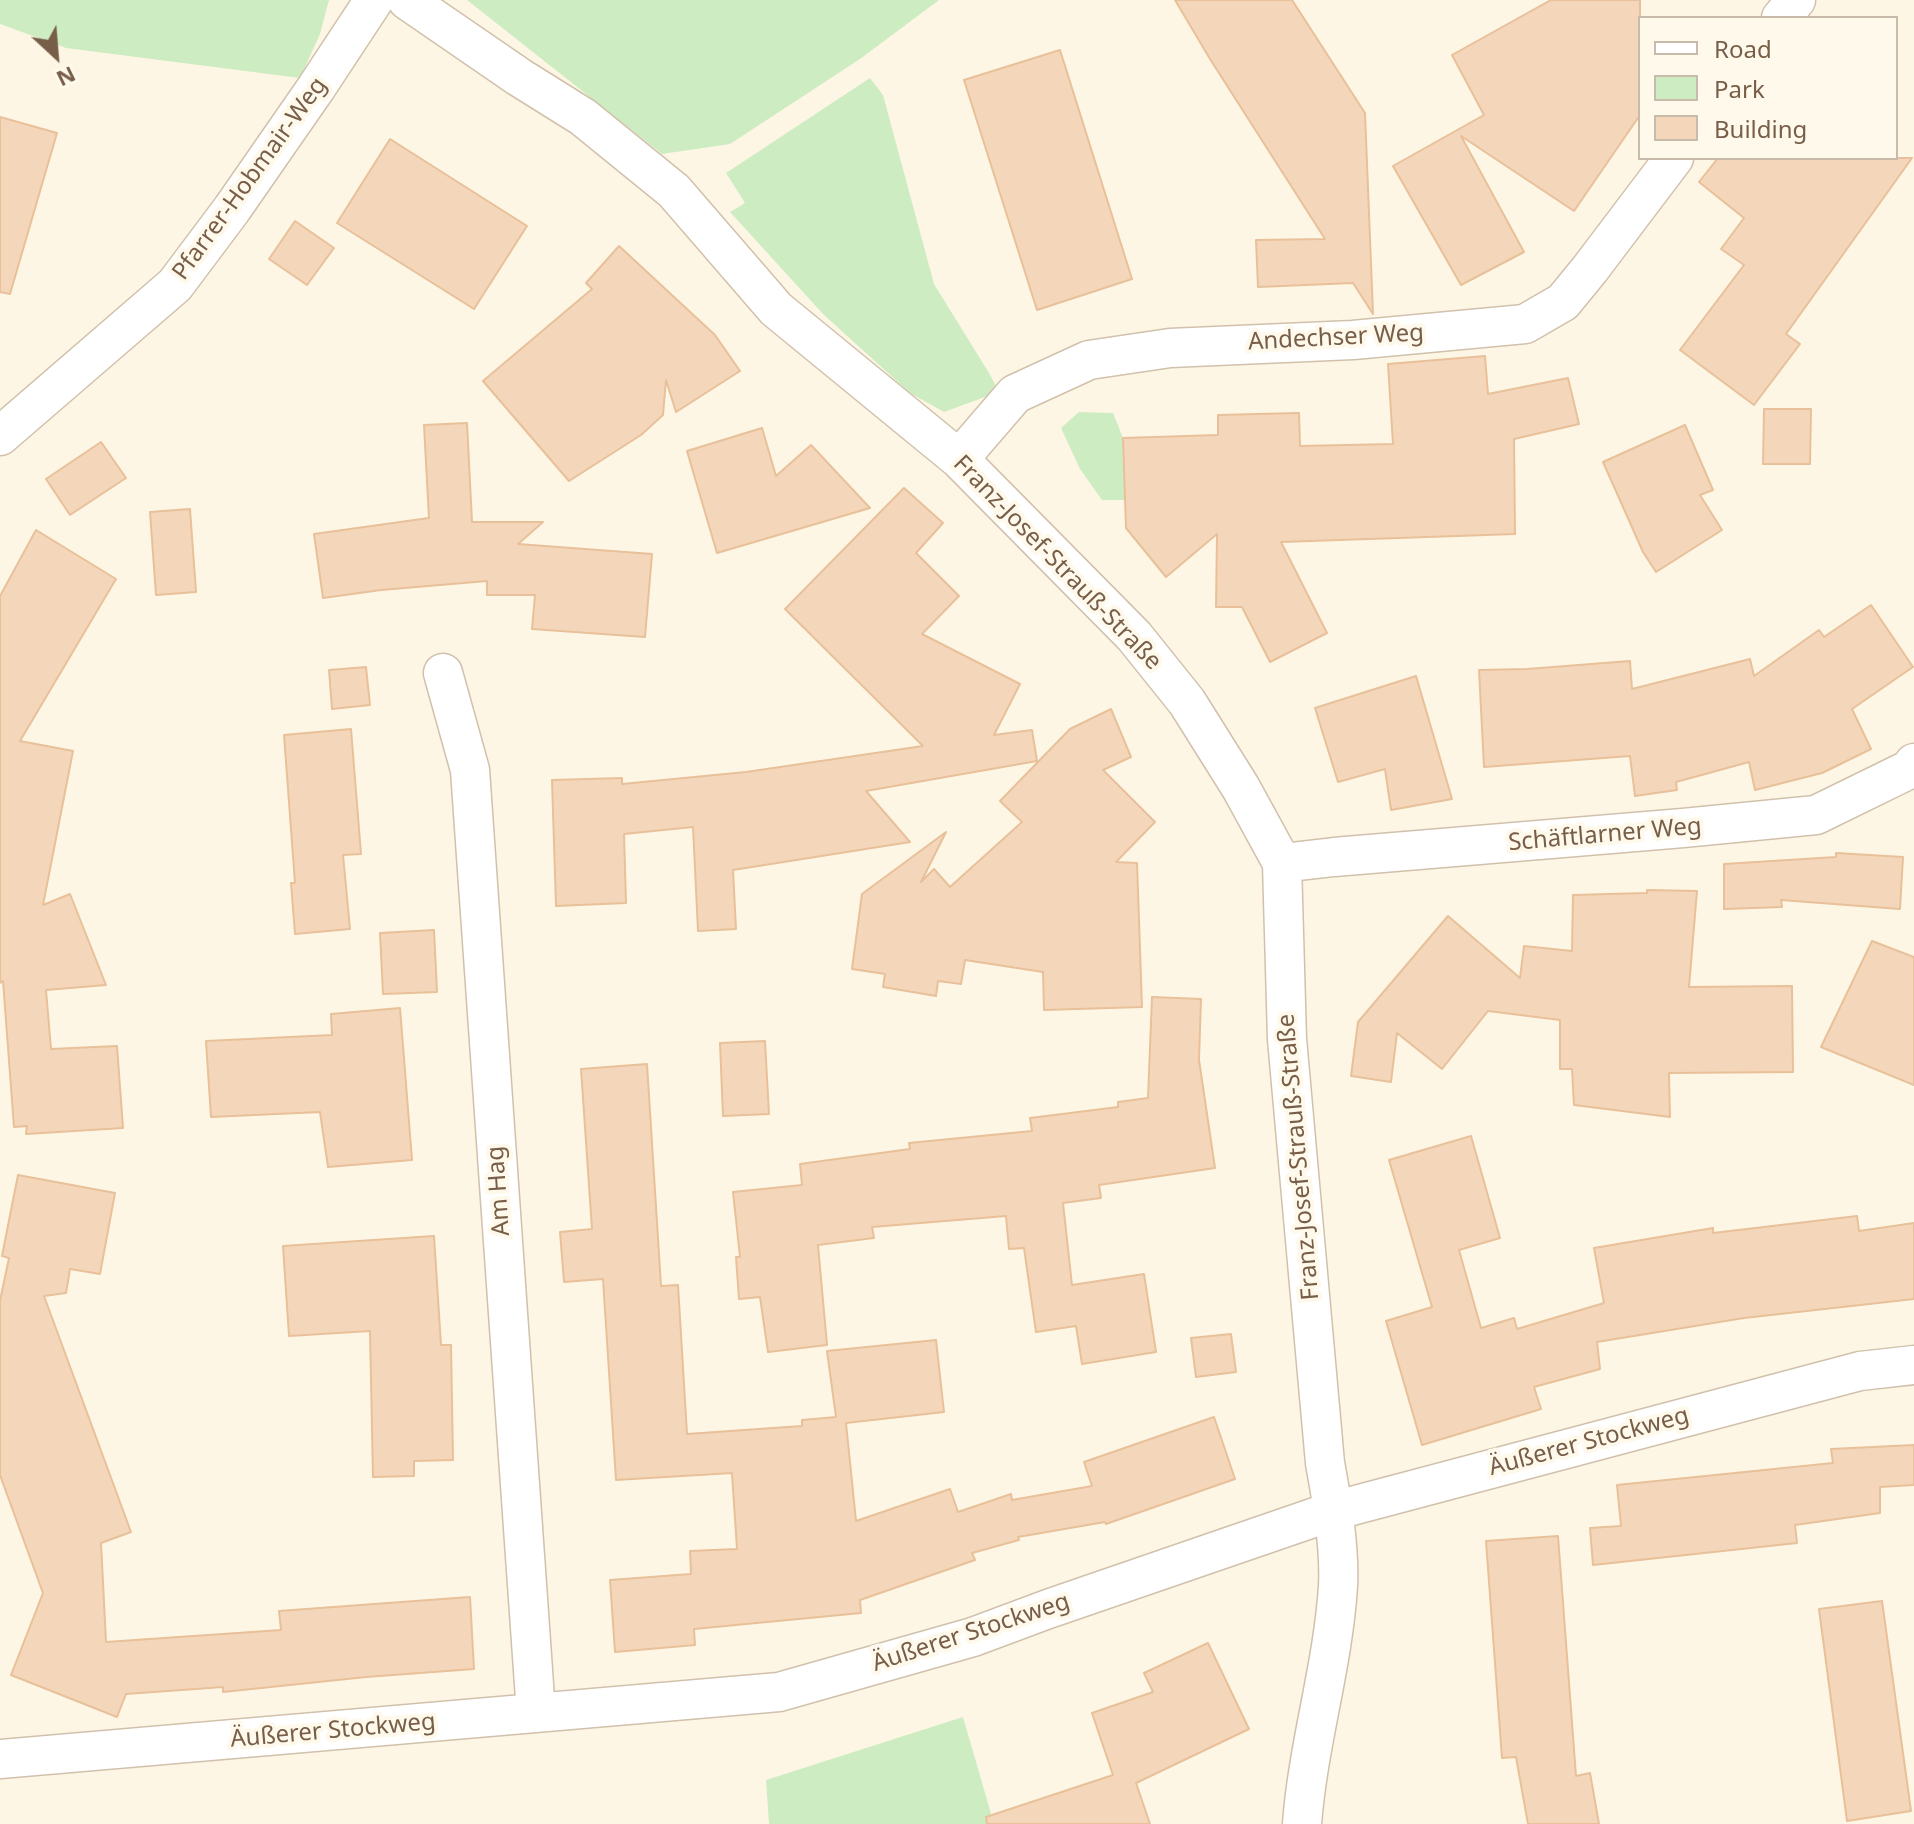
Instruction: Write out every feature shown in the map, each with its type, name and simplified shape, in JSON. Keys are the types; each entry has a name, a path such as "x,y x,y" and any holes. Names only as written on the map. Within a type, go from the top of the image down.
{"street":[{"name":"Pfarrer-Hobmair-Weg","path":"0,436 175,285 241,197 374,0"},
{"name":"Franz-Josef-Strauß-Straße","path":"407,0 583,117 674,191 776,309 959,459 1134,636 1187,702 1241,788 1282,863 1287,1039 1338,1584 1302,1824"},
{"path":"1783,16 1796,0"},
{"name":"Andechser Weg","path":"959,459 1015,394 1089,360 1170,348 1353,340 1525,324 1563,302 1672,160"},
{"name":"Am Hag","path":"443,673 470,770 536,1713"},
{"name":"Schäftlarner Weg","path":"1282,863 1816,815 1913,768"},
{"name":"Äußerer Stockweg","path":"0,1759 779,1692 973,1637 1333,1511 1860,1371 1914,1365"}],"green space":[{"path":"0,0 329,0 320,34 300,78 66,48 0,24"},
{"path":"467,0 939,0 860,59 730,144 662,154"},
{"path":"870,78 883,95 934,284 997,388 985,397 944,412 910,393 823,314 730,212 745,203 726,173"},
{"path":"1079,412 1113,413 1123,438 1125,500 1102,500 1080,469 1061,428"},
{"path":"963,1717 994,1824 769,1824 766,1780"}],"building":[{"path":"1175,0 1292,0 1365,113 1373,314 1353,283 1258,287 1256,240 1325,239"},
{"path":"1551,0 1640,0 1638,118 1574,211 1461,136 1524,252 1461,285 1393,166 1484,115 1452,55"},
{"path":"1060,50 1132,279 1037,310 964,80"},
{"path":"0,117 57,133 10,294 0,292"},
{"path":"390,139 527,226 474,309 337,223"},
{"path":"1912,158 1786,334 1800,344 1754,405 1680,350 1744,265 1721,249 1744,218 1699,182 1716,160"},
{"path":"295,221 334,248 307,285 269,259"},
{"path":"619,246 715,335 740,371 676,412 666,380 663,415 641,435 569,481 483,381 592,289 586,283"},
{"path":"1485,356 1488,394 1568,378 1579,424 1514,439 1515,534 1281,542 1327,633 1270,662 1242,607 1216,607 1217,534 1166,577 1126,528 1123,438 1218,435 1218,415 1299,413 1300,446 1393,444 1388,364"},
{"path":"1764,409 1811,409 1810,464 1763,464"},
{"path":"467,423 472,522 543,522 518,544 652,554 645,637 532,629 535,595 487,595 487,581 323,598 314,534 429,518 424,425"},
{"path":"1685,425 1713,490 1700,495 1722,530 1656,572 1643,552 1603,462"},
{"path":"762,428 776,476 811,445 870,508 717,553 687,451"},
{"path":"101,442 126,478 70,515 46,479"},
{"path":"904,488 943,523 916,553 959,596 922,634 1020,684 994,735 1032,730 1037,761 866,791 910,842 733,870 736,929 698,931 693,827 624,834 626,903 556,906 552,780 622,778 622,784 746,772 923,746 785,609"},
{"path":"190,509 196,592 156,595 150,512"},
{"path":"36,530 116,579 20,741 73,751 43,905 70,894 106,985 46,990 51,1049 117,1046 123,1128 26,1134 27,1126 14,1127 3,981 0,983 0,596"},
{"path":"1871,605 1913,667 1852,709 1871,749 1822,773 1755,790 1749,762 1676,782 1677,790 1635,796 1630,756 1484,767 1479,670 1630,661 1632,689 1750,659 1754,676 1819,630 1824,637"},
{"path":"366,667 370,705 332,709 329,670"},
{"path":"1416,676 1452,799 1391,810 1385,769 1338,782 1315,708"},
{"path":"1111,709 1131,757 1103,770 1155,822 1116,862 1137,863 1142,1007 1044,1010 1043,972 965,960 961,984 938,981 936,996 883,987 885,974 852,969 862,894 946,832 921,882 934,869 950,887 1022,822 1000,801 1070,729"},
{"path":"351,729 361,854 343,855 350,929 295,934 291,883 295,883 284,735"},
{"path":"1836,853 1903,857 1900,909 1781,900 1782,907 1724,909 1724,864 1836,857"},
{"path":"1647,890 1697,891 1689,987 1792,986 1793,1072 1669,1073 1670,1117 1574,1105 1572,1069 1560,1069 1560,1020 1488,1011 1442,1069 1397,1033 1391,1082 1351,1076 1358,1022 1448,916 1520,978 1524,946 1572,951 1573,895 1647,893"},
{"path":"434,930 437,992 383,994 380,933"},
{"path":"1872,941 1914,957 1914,1085 1821,1047"},
{"path":"1152,997 1201,999 1199,1060 1215,1168 1099,1185 1101,1198 1063,1203 1072,1285 1144,1274 1156,1352 1082,1364 1076,1326 1036,1332 1024,1248 1009,1249 1006,1216 872,1227 874,1238 818,1245 827,1345 768,1352 760,1297 739,1299 736,1257 740,1257 733,1192 802,1185 800,1164 910,1149 909,1143 1032,1131 1030,1118 1118,1107 1118,1102 1148,1098"},
{"path":"400,1008 412,1160 328,1167 320,1112 211,1117 206,1041 332,1035 331,1014"},
{"path":"765,1041 769,1114 723,1116 720,1043"},
{"path":"647,1064 661,1286 678,1285 687,1434 802,1426 802,1420 836,1417 827,1351 936,1340 944,1412 846,1423 856,1521 950,1489 958,1512 1011,1494 1012,1500 1092,1486 1084,1462 1214,1417 1235,1479 1106,1524 1018,1537 1019,1540 972,1553 975,1560 860,1600 861,1613 694,1629 695,1645 615,1652 610,1580 691,1574 690,1551 737,1549 732,1473 616,1480 603,1279 564,1282 560,1232 592,1229 581,1069"},
{"path":"1471,1136 1500,1238 1459,1250 1481,1328 1514,1318 1517,1329 1604,1303 1594,1248 1713,1228 1713,1233 1857,1216 1859,1231 1914,1223 1914,1299 1744,1318 1597,1342 1600,1369 1534,1387 1541,1409 1422,1445 1386,1321 1432,1307 1389,1160"},
{"path":"18,1175 115,1193 100,1274 70,1269 66,1293 44,1296 131,1532 101,1543 106,1642 281,1630 279,1611 470,1597 474,1669 223,1692 223,1687 126,1694 117,1717 11,1675 43,1593 0,1475 0,1301 9,1258 2,1256"},
{"path":"434,1236 441,1345 451,1345 453,1460 414,1461 414,1476 373,1477 370,1331 289,1336 283,1246"},
{"path":"1231,1334 1236,1372 1196,1377 1191,1338"},
{"path":"1914,1445 1914,1485 1880,1487 1880,1513 1795,1525 1797,1543 1593,1565 1590,1528 1621,1526 1617,1485 1833,1463 1831,1449"},
{"path":"1558,1536 1576,1776 1590,1773 1599,1824 1528,1824 1516,1757 1502,1758 1486,1541"},
{"path":"1882,1601 1911,1811 1847,1821 1819,1609"},
{"path":"1208,1643 1249,1729 1136,1783 1150,1824 987,1824 986,1817 1113,1775 1092,1713 1153,1692 1144,1673"}]}
